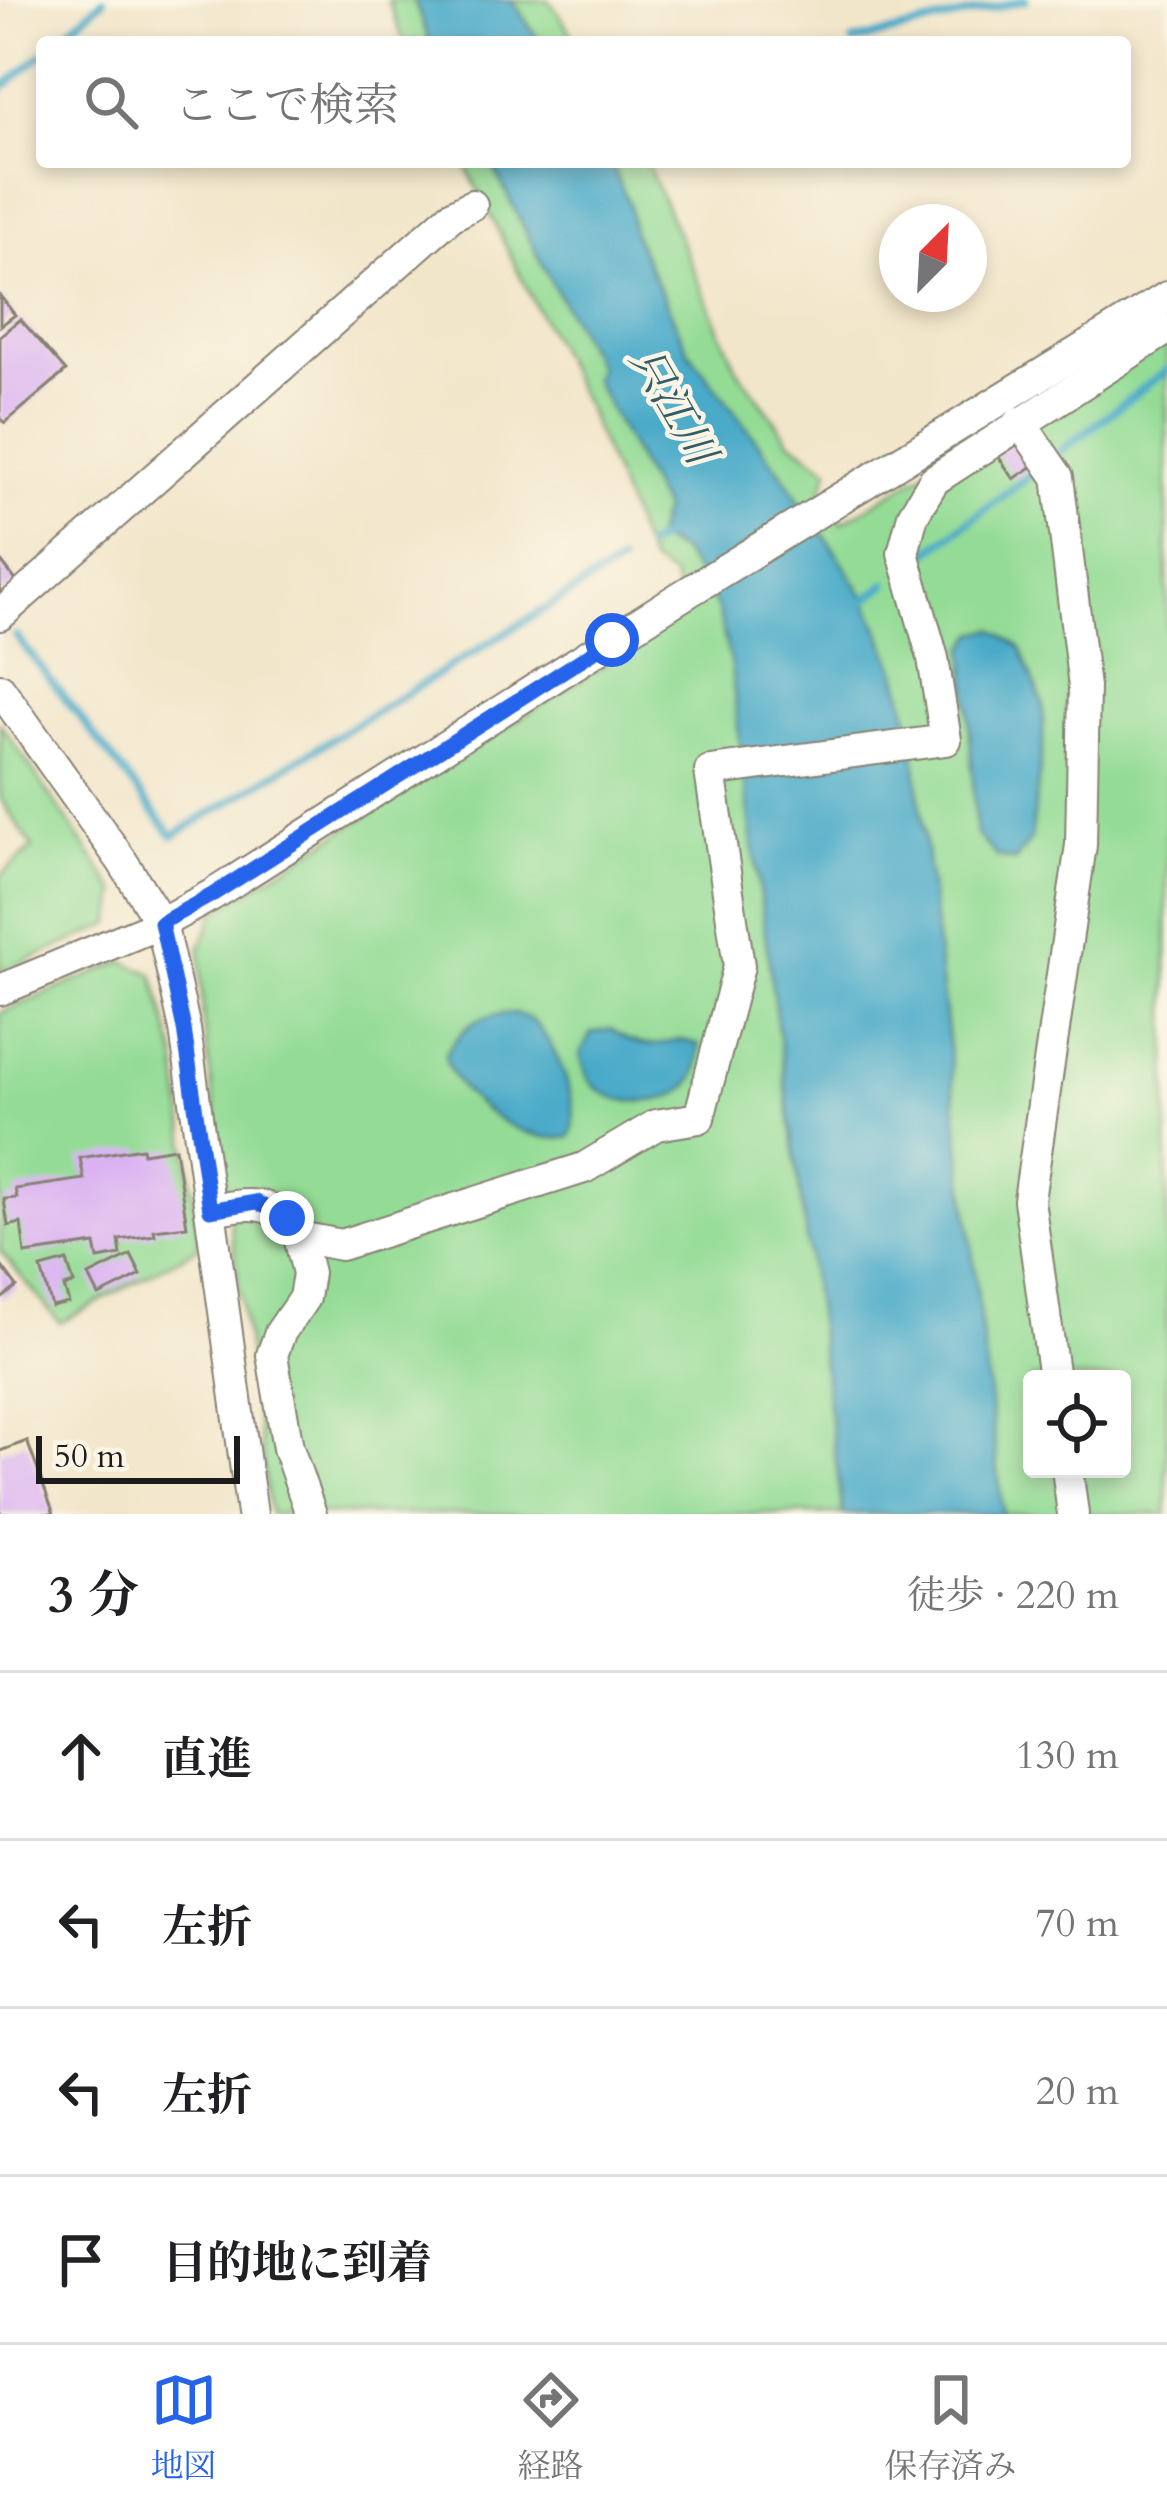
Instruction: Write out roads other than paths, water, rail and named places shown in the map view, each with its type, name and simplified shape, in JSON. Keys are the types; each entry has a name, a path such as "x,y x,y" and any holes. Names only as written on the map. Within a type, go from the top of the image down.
{"street":[{"path":"0,615 451,216 472,205"},
{"path":"0,990 161,923 232,882 672,602 1167,297"},
{"path":"299,1237 340,1245 584,1168 656,1125 699,1118 739,966 710,771 946,740 933,658 904,553 913,515 934,480 1167,329"},
{"path":"1020,422 1058,476 1084,687 1081,844 1029,1200 1053,1370"},
{"path":"0,689 161,923 184,1029 252,1514"},
{"path":"210,1210 256,1202 287,1218 299,1237 308,1273 304,1298 280,1333 272,1355 288,1448 310,1514"},
{"path":"1068,1478 1073,1514"}],"water":[{"path":"414,0 512,0 536,36 428,36"},
{"name":"只江川","path":"494,168 613,168 629,204 633,233 689,352 830,543 866,599 897,672 912,731 1003,1514 843,1514 731,666 718,610 681,552 655,537 663,509 594,379 598,367"},
{"path":"994,629 1021,648 1043,704 1031,839 1015,861 997,857 976,834 965,649 975,633"},
{"path":"514,1013 532,1021 558,1059 573,1110 570,1137 532,1134 493,1116 461,1087 451,1071 445,1054 466,1028 481,1019"},
{"path":"611,1029 644,1044 677,1040 699,1045 697,1070 689,1085 677,1094 646,1101 630,1101 600,1090 588,1078 580,1055 591,1033"}],"waterway":[{"path":"62,36 103,0"},
{"path":"878,36 1026,0"},
{"path":"0,90 36,59"},
{"path":"1061,451 1167,370"},
{"path":"923,556 1038,469"},
{"path":"647,547 666,535"},
{"path":"16,636 173,836 620,563"},
{"path":"859,605 886,584"}]}
